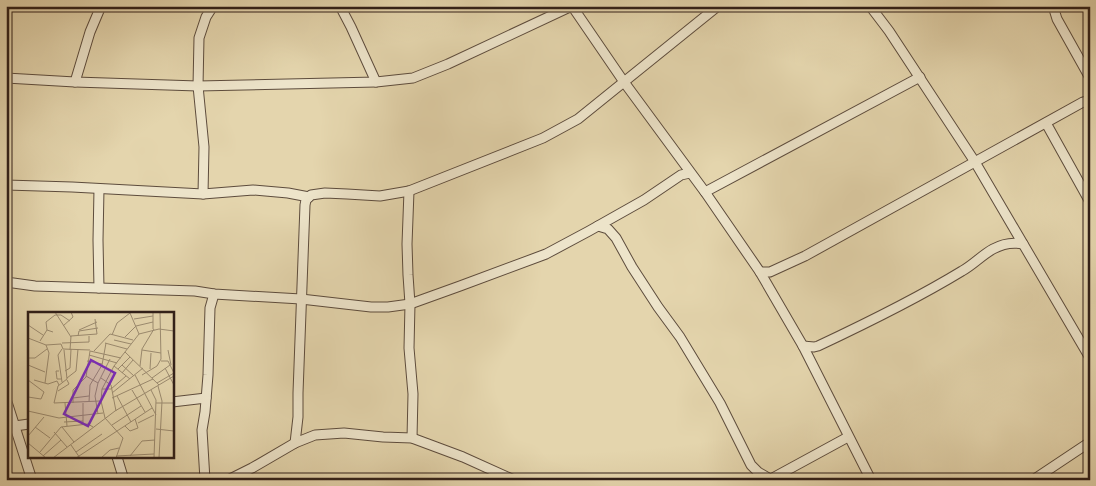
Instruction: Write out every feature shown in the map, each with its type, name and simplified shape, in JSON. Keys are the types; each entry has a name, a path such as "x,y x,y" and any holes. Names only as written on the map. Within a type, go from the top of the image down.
{"street":[{"path":"75,82 90,32 102,6"},
{"path":"203,194 204,147 198,86 199,38 206,17 213,6"},
{"path":"6,78 198,86 376,82 413,78 448,64 572,6 760,272 803,346 871,480"},
{"path":"295,442 298,417 305,205 311,194 380,196 409,191 543,138 578,118 718,6"},
{"path":"870,6 920,77 975,162 1090,358"},
{"path":"1053,6 1057,19 1090,78"},
{"path":"344,8 376,82"},
{"path":"705,192 920,77"},
{"path":"760,272 770,272 805,256 1083,102 1090,100"},
{"path":"1046,123 1090,202"},
{"path":"6,282 35,286 194,291 214,294 301,299 371,307 410,304 546,254 644,200 681,175 690,173"},
{"path":"6,186 72,187 203,194 253,190 309,197"},
{"path":"98,288 99,189"},
{"path":"409,191 408,275 410,304 409,348 413,394 412,438"},
{"path":"598,226 608,229 616,238 632,267 680,337 720,403 751,465 758,472 769,479 848,437"},
{"path":"803,346 818,346 867,324 961,272 993,248 1016,243 1023,244"},
{"path":"205,480 202,430 208,368 210,308 214,294"},
{"path":"174,402 206,398"},
{"path":"6,399 32,480"},
{"path":"15,426 28,424"},
{"path":"228,480 295,442 315,435 344,433 412,438 463,457 514,480"},
{"path":"1033,480 1090,442"},
{"path":"117,458 124,480"}]}
